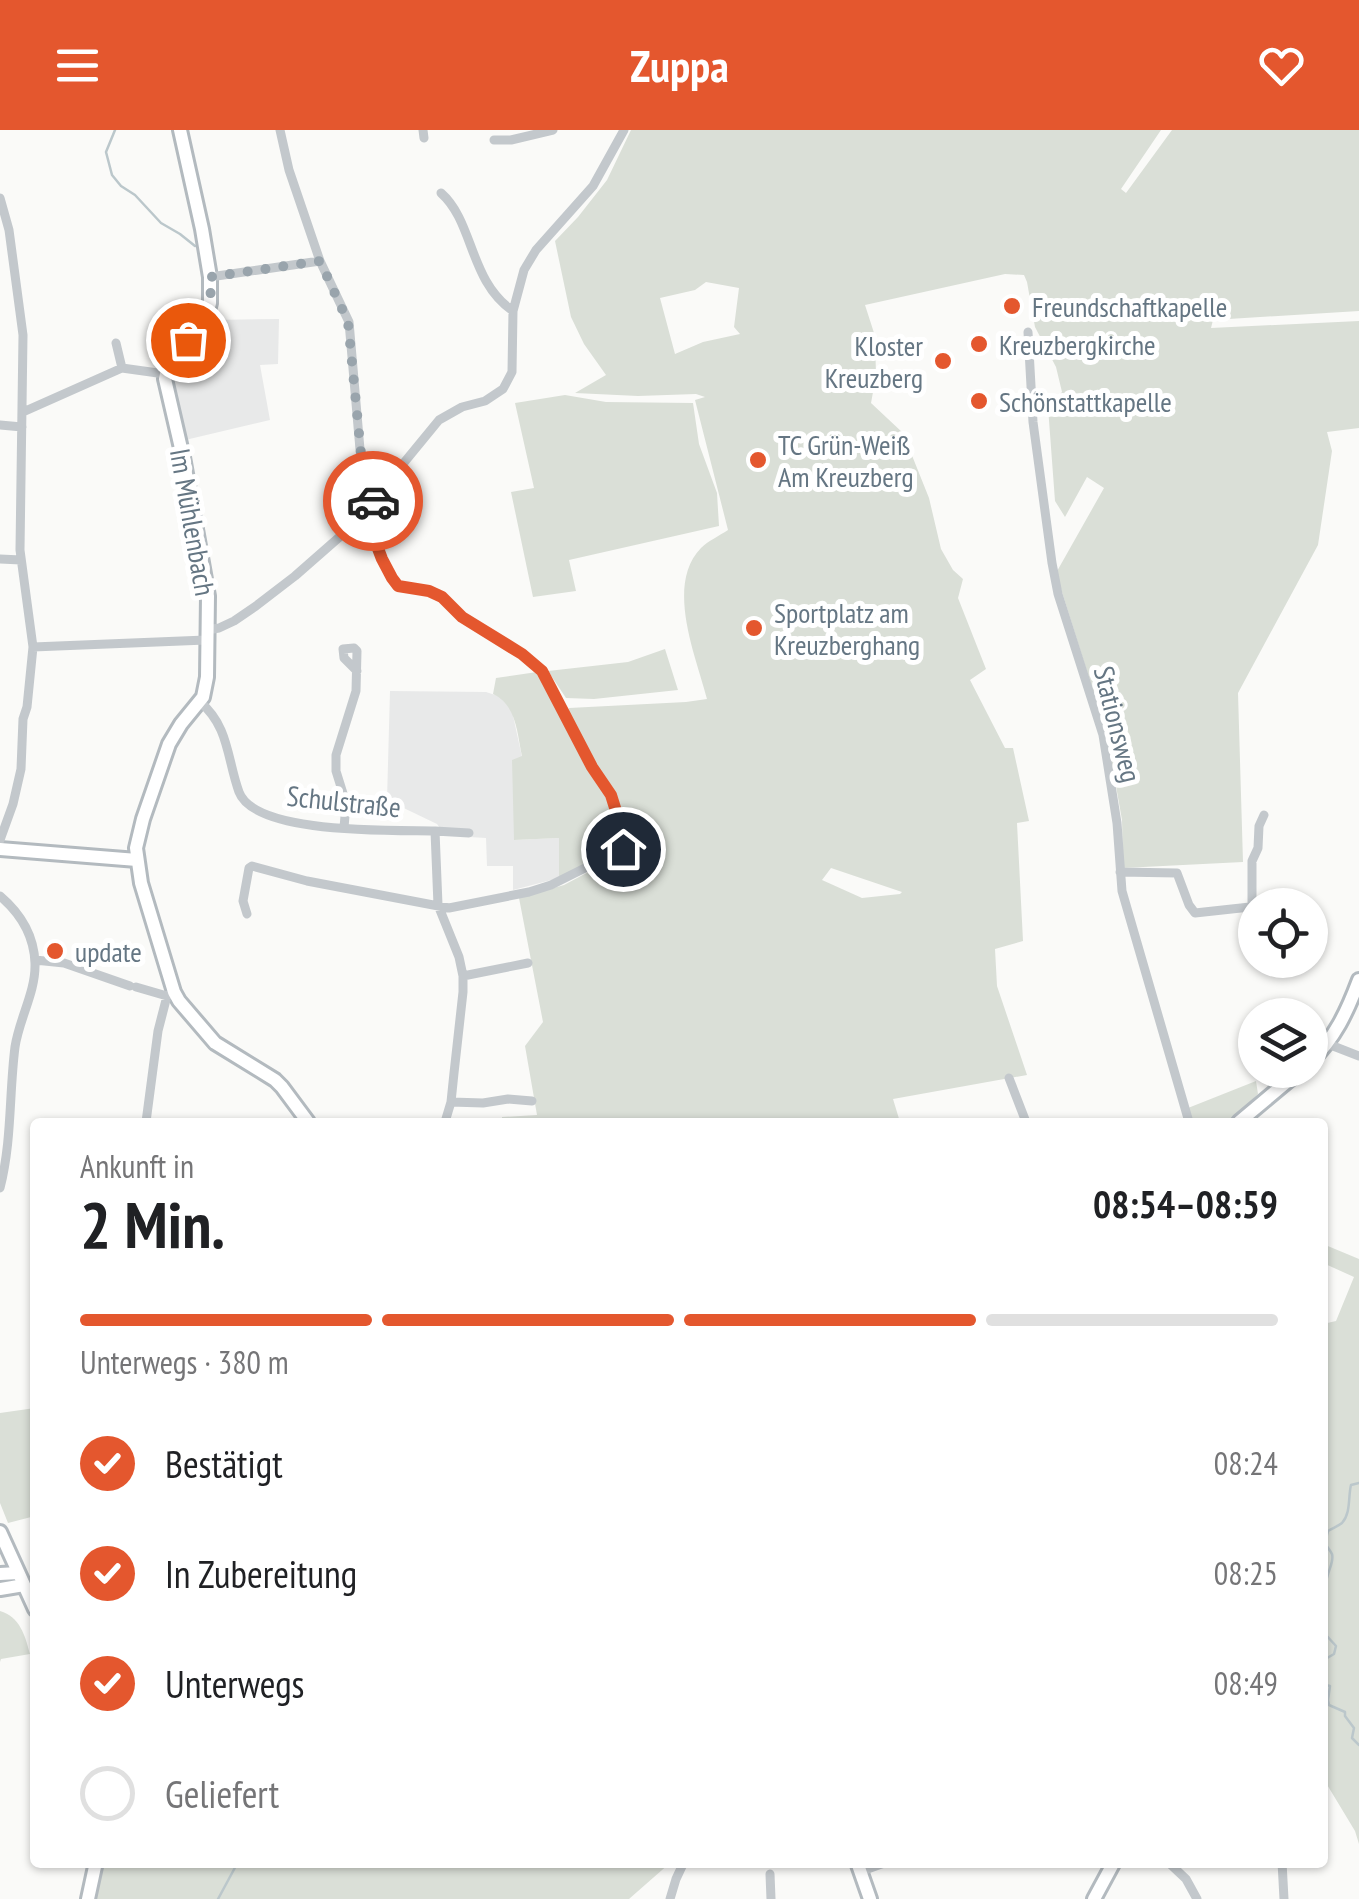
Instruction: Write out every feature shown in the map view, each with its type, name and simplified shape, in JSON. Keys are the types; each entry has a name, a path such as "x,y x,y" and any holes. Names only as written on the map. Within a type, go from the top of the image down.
{"street":[{"path":"23,412 122,368 165,374 172,355 205,322 210,277 180,130"},
{"path":"280,130 288,170 320,261 348,322 364,484 374,499"},
{"path":"494,140 553,130"},
{"path":"32,647 206,635 234,622 295,576 364,512 439,420 503,389 514,362 512,310 524,270 536,250 593,186 624,130"},
{"path":"441,192 461,222 476,265 502,304 512,310"},
{"path":"0,198 8,221 24,344 20,560 32,647 21,769 0,840"},
{"path":"210,277 320,261"},
{"name":"Stationsweg","path":"1028,332 1034,422 1058,594 1104,735 1118,823 1122,891 1188,1118"},
{"path":"116,343 122,368"},
{"name":"Im Mühlenbach","path":"147,1118 158,1031 170,994 136,860 138,832 169,744 180,724 200,702 207,677 208,596 165,374"},
{"path":"0,425 22,427"},
{"path":"247,914 243,901 252,866 307,881 449,908 551,886 623,849 611,795 542,671 462,617 436,593 403,588 394,582 364,512"},
{"path":"0,558 20,560"},
{"path":"344,828 346,803 336,764 337,748 356,691 358,671"},
{"name":"Schulstraße","path":"200,702 220,724 235,778 245,804 251,808 296,823 469,833"},
{"path":"1120,872 1174,872 1195,913 1250,908 1252,861 1264,814"},
{"name":"Schulstraße","path":"435,831 438,905 463,976 445,1118"},
{"path":"0,848 136,860"},
{"path":"0,896 25,924 35,960 16,1046 8,1148 0,1188"},
{"path":"35,960 64,963 170,994 215,1043 275,1080 305,1118"},
{"path":"463,976 528,963"},
{"path":"1359,980 1328,1044 1359,1056"},
{"path":"1009,1078 1024,1118"},
{"path":"1244,1118 1279,1088"},
{"path":"450,1102 532,1101"},
{"path":"1,1538 30,1598"},
{"path":"0,1574 21,1579"},
{"path":"0,1588 21,1579"},
{"path":"88,1899 95,1868"},
{"path":"670,1899 682,1868"},
{"path":"859,1868 870,1899"},
{"path":"1096,1895 1111,1868"},
{"path":"1174,1868 1197,1899"},
{"path":"1282,1868 1284,1899"},
{"path":"770,1874 771,1899"}],"shaded area":[{"path":"631,130 1161,130 1121,189 1126,193 1172,130 1359,130 1359,311 1213,320 1211,328 1359,321 1359,428 1327,432 1332,451 1318,545 1238,693 1243,862 1123,868 1122,820 1107,735 1056,573 1104,488 1087,477 1065,517 1055,501 1048,407 1062,392 1056,367 1035,327 1024,275 1005,274 865,305 875,336 876,376 871,403 903,433 929,498 941,549 963,579 958,598 986,669 970,680 1005,748 1013,748 1029,821 1017,823 1023,941 995,949 997,986 1027,1075 893,1099 899,1118 502,1118 537,1115 525,1046 543,1022 519,898 564,885 626,852 623,826 567,712 569,708 707,699 686,621 685,581 690,563 701,548 728,530 695,400 705,397 575,393 606,375 571,317 555,241 607,180","holes":["706,282 739,288 734,327 740,334 703,342 675,354 660,298 695,290","831,868 902,892 862,898 822,880"]},
{"path":"279,319 278,364 260,365 270,420 181,441 168,365 212,320"},
{"path":"565,395 606,402 693,403 699,444 717,493 719,526 569,560 576,591 533,597 511,492 534,488 515,403"},
{"path":"665,649 678,690 566,698 548,671 628,662"},
{"path":"537,672 609,796 621,847 559,878 559,838 514,840 512,760 522,756 511,713 493,694 496,678"},
{"path":"390,691 486,692 501,697 512,711 522,757 514,840 559,838 559,878 513,890 513,866 487,866 486,838 440,828 387,800"},
{"path":"1238,1088 1257,1088 1258,1094 1234,1118 1192,1118 1188,1108"},
{"path":"1328,1246 1359,1259 1359,1844 1328,1786 1328,1323 1336,1321 1354,1277 1328,1265"},
{"path":"30,1409 30,1517 8,1523 0,1503 0,1413"},
{"path":"0,1611 17,1622 30,1654 0,1662"},
{"path":"103,1868 664,1868 629,1899 96,1899"}],"waterway":[{"path":"115,130 106,152 112,175 161,223 195,246"},
{"path":"1328,1531 1345,1519 1351,1485 1359,1483"},
{"path":"1328,1548 1333,1557 1328,1574"},
{"path":"1328,1637 1336,1646 1328,1658"},
{"path":"1328,1686 1328,1700"},
{"path":"1328,1700 1329,1705 1345,1712 1354,1728 1352,1738 1359,1745"},
{"path":"218,1899 235,1868"}],"way so far":[{"path":"188,340 209,312 210,277 320,261 348,322 364,484 373,501"}],"place":[{"name":"Freundschaftkapelle","path":"1012,306"},
{"name":"Kreuzbergkirche","path":"979,344"},
{"name":"Kloster Kreuzberg","path":"943,361"},
{"name":"Schönstattkapelle","path":"979,401"},
{"name":"TC Grün-Weiß Am Kreuzberg","path":"758,460"},
{"name":"Sportplatz am Kreuzberghang","path":"754,628"},
{"name":"update","path":"55,951"}],"route":[{"path":"373,501 364,512 394,582 403,588 436,593 462,617 542,671 611,795 623,849"}]}
